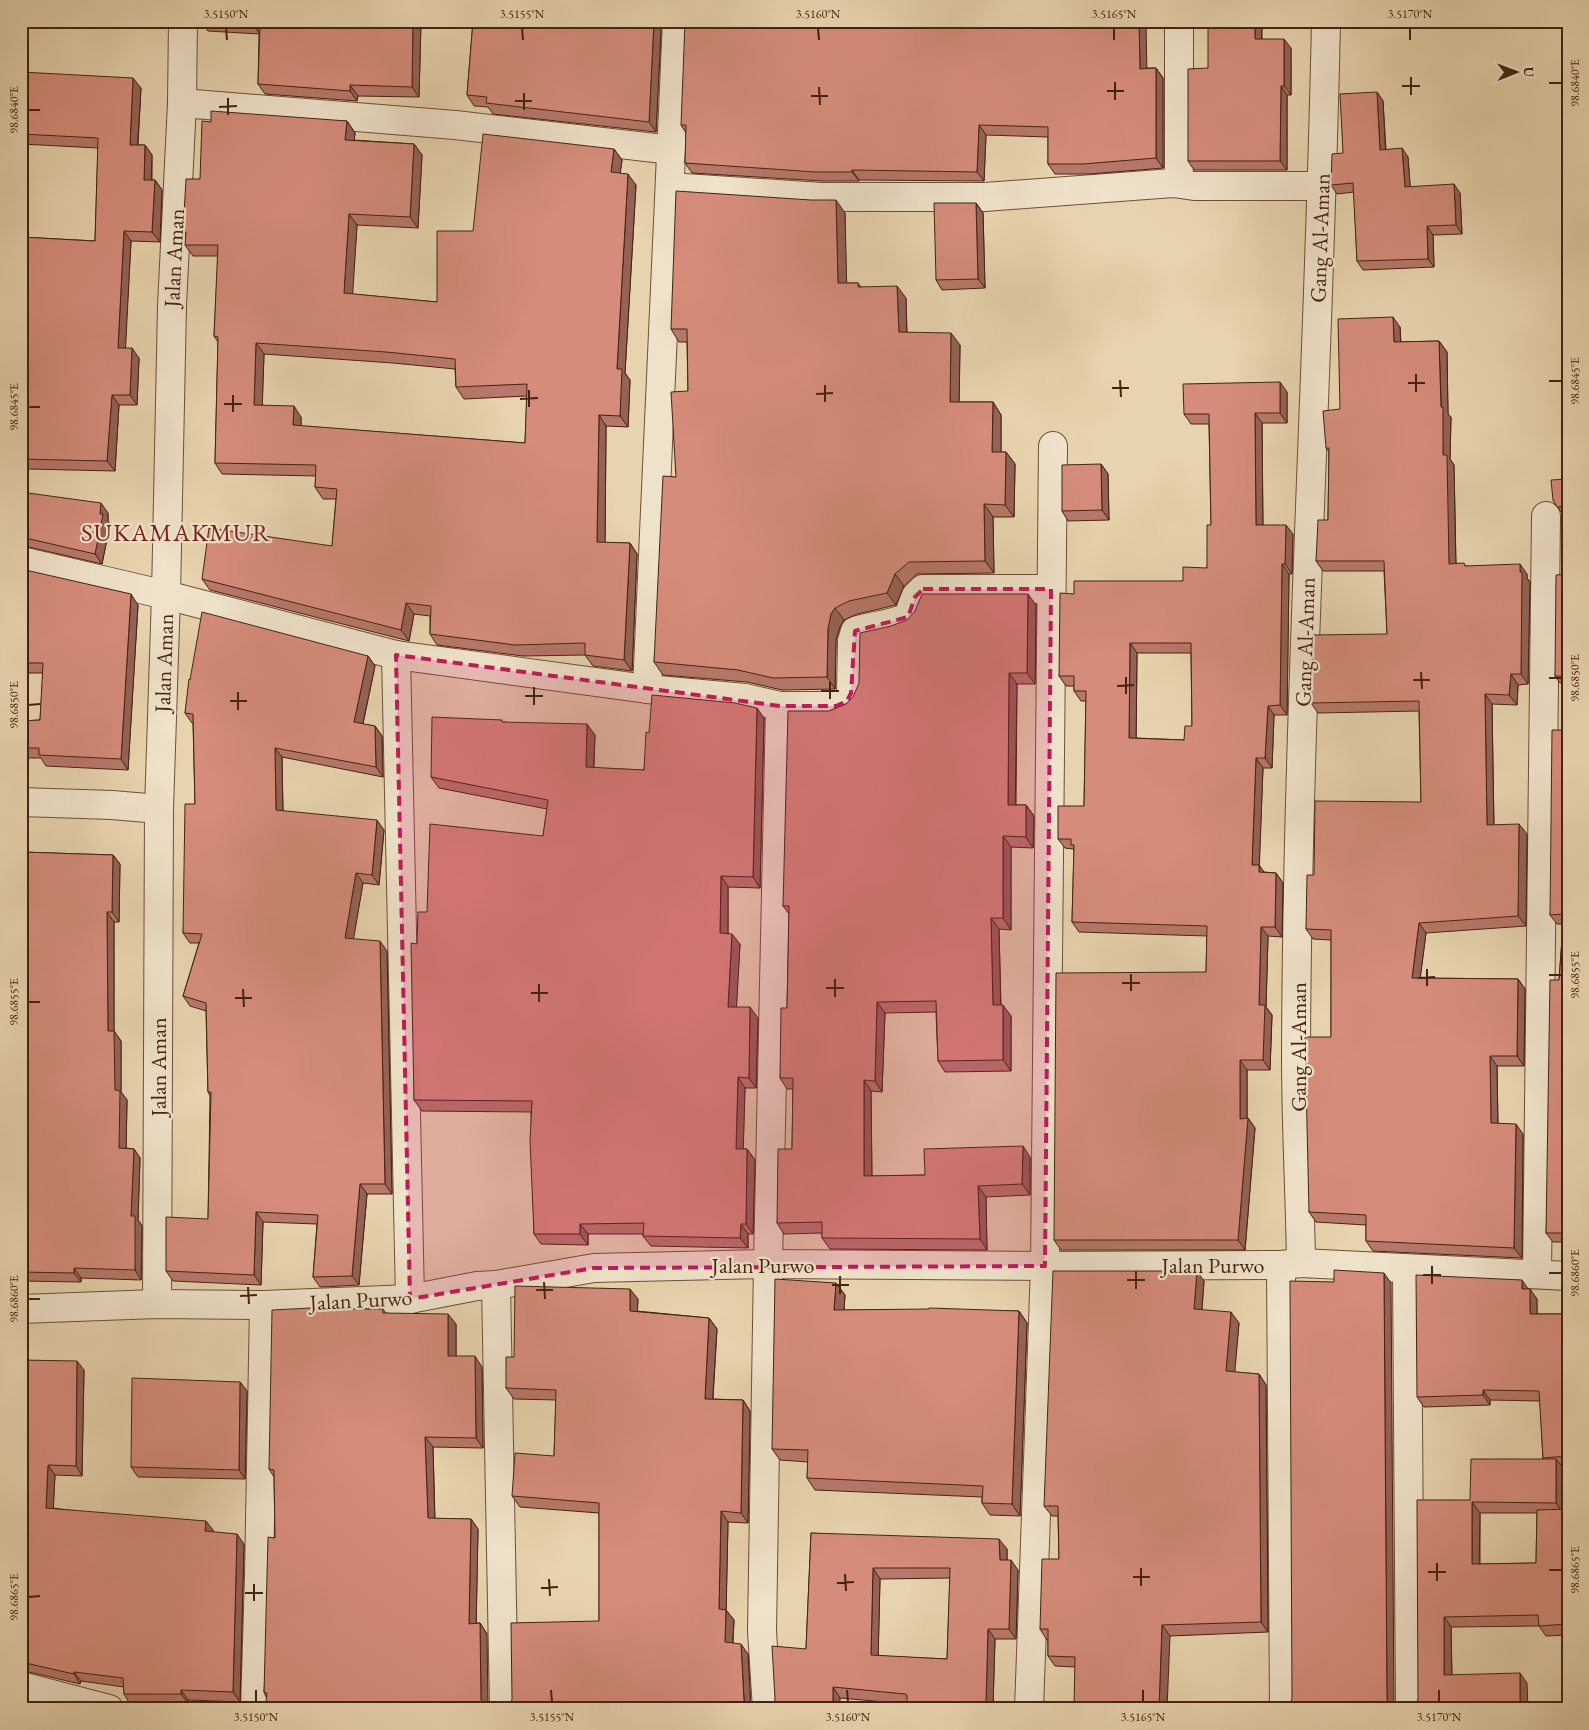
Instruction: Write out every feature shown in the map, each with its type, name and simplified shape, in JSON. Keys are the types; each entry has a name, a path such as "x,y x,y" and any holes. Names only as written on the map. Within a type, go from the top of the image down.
{"street":[{"name":"Jalan Aman","path":"157,1304 159,809 172,306 182,103 183,21"},
{"path":"647,689 677,21"},
{"path":"1173,183 1178,176 1179,168 1179,21"},
{"name":"Gang Al-Aman","path":"1284,1709 1300,767 1322,186 1326,21"},
{"path":"182,103 456,125 672,150"},
{"path":"670,187 821,197 985,197 1173,183 1194,186 1322,186"},
{"path":"1029,1709 1045,1266 1053,446"},
{"path":"1537,1274 1546,516"},
{"path":"21,561 166,595 396,655 647,689 745,698 780,706 836,706 847,701 851,693 852,641 856,631 868,626 896,623 908,617 915,597 923,588 1051,589"},
{"path":"396,655 410,1299"},
{"path":"767,1709 762,1631 780,706"},
{"path":"21,802 112,805 159,809"},
{"name":"Jalan Purwo","path":"21,1309 157,1304 264,1305 410,1299 477,1286 496,1285 594,1268 768,1264 1045,1266 1291,1264 1568,1276"},
{"path":"1407,1269 1410,1709"},
{"path":"496,1285 504,1709"},
{"path":"255,1709 260,1565 264,1305"},
{"path":"21,1686 109,1709"}],"highlighted area":[{"path":"923,589 1051,589 1045,1266 594,1268 410,1299 396,655 780,706 836,706 847,701 851,693 855,631 908,617 915,597"}],"building":[{"path":"215,21 253,21 252,24"},
{"path":"315,21 413,21 412,87 350,85 350,91 258,84 260,25 315,26"},
{"path":"473,21 654,21 649,122 486,103 487,97 467,95"},
{"path":"744,21 921,21 921,26 1052,23 1052,21 1139,21 1140,69 1156,68 1156,158 1083,164 1048,164 1048,127 979,125 977,172 852,170 852,172 815,172 685,163 686,125 681,125 685,23 744,27"},
{"path":"1208,21 1255,21 1255,39 1284,39 1284,86 1281,86 1280,161 1188,161 1188,69 1208,68"},
{"path":"21,72 133,78 130,145 145,145 144,180 155,180 152,232 124,231 118,348 132,348 130,395 112,395 107,461 21,459 21,237 95,241 98,138 21,134"},
{"path":"1377,92 1380,150 1402,148 1405,187 1454,184 1456,225 1427,226 1428,259 1357,261 1353,183 1331,185 1332,154 1343,153 1340,94"},
{"path":"211,111 347,121 345,140 414,144 410,217 349,214 344,293 437,302 437,231 473,231 483,134 614,149 611,172 628,174 617,369 622,369 620,416 599,415 597,542 630,543 624,660 585,655 585,643 515,645 430,634 431,606 406,603 401,630 202,579 209,528 332,546 337,489 315,487 316,465 215,463 218,337 214,336 218,245 185,245 186,232 183,232 186,179 200,179 202,121 211,122","holes":["256,343 455,359 456,387 527,384 525,443 293,425 294,406 254,405"]},
{"path":"676,191 836,200 838,283 858,283 858,287 897,286 899,332 951,333 950,402 993,402 992,452 1006,452 1005,505 984,504 985,561 909,562 895,574 887,593 849,601 835,608 831,614 828,628 827,677 773,678 738,670 654,662 663,476 676,477 671,392 688,391 687,329 671,329"},
{"path":"934,203 976,203 978,279 936,280"},
{"path":"1393,317 1394,342 1439,341 1441,407 1443,407 1443,455 1447,455 1449,564 1464,563 1465,566 1520,564 1520,572 1522,572 1521,674 1511,674 1509,695 1485,694 1487,825 1519,824 1518,916 1419,923 1412,978 1518,979 1517,1056 1490,1056 1491,1123 1516,1124 1514,1248 1366,1241 1366,1215 1309,1212 1305,1037 1331,1037 1331,930 1306,929 1307,875 1314,875 1315,801 1421,802 1419,701 1311,703 1313,635 1387,634 1384,561 1316,561 1318,520 1328,520 1329,448 1326,448 1323,411 1340,409 1338,319"},
{"path":"1280,382 1280,413 1255,413 1256,525 1286,525 1285,564 1282,564 1280,705 1268,706 1265,758 1256,758 1252,865 1259,865 1259,872 1276,873 1275,927 1261,927 1259,1005 1265,1005 1263,1060 1240,1060 1240,1119 1248,1118 1238,1240 1054,1240 1056,973 1206,972 1207,926 1072,922 1074,845 1071,845 1071,839 1058,839 1058,806 1084,806 1086,691 1074,691 1074,676 1059,676 1060,593 1074,594 1074,581 1183,581 1183,567 1207,568 1207,525 1211,525 1209,414 1184,414 1183,384","holes":["1130,643 1191,643 1192,726 1185,726 1184,740 1129,738"]},
{"path":"1101,464 1102,510 1062,511 1062,465"},
{"path":"1568,479 1568,506 1557,507 1553,500 1551,480"},
{"path":"21,492 101,503 100,514 103,514 95,554 21,537"},
{"path":"21,569 131,594 121,759 39,755 39,748 21,748 21,721 40,720 43,663 21,663"},
{"path":"1568,574 1568,676 1555,676 1556,575"},
{"path":"922,594 1028,594 1027,673 1009,673 1008,805 1026,805 1026,837 1003,836 1003,918 991,918 993,1005 1003,1005 1003,1060 938,1061 936,1001 877,1002 875,1081 864,1080 864,1176 925,1175 924,1149 1023,1146 1022,1184 978,1186 980,1239 822,1238 822,1222 777,1223 778,1149 792,1149 793,1078 780,1078 781,1008 787,1008 789,906 783,906 788,711 829,711 846,704 853,697 859,683 860,633 891,626 907,620 915,611"},
{"path":"202,612 368,656 354,722 375,726 376,767 275,748 276,810 377,820 372,875 356,873 345,938 380,941 385,1184 360,1184 352,1276 313,1277 318,1215 256,1212 254,1275 166,1271 166,1217 208,1219 211,1092 208,1092 206,1003 183,996 202,934 183,933 185,804 195,804 193,714 185,713 189,679"},
{"path":"652,695 735,703 757,708 753,877 721,876 720,933 732,934 728,1007 750,1007 749,1078 738,1077 736,1149 747,1149 746,1224 741,1224 740,1238 643,1236 644,1223 580,1224 580,1234 534,1234 530,1141 532,1101 414,1100 411,943 417,944 418,912 427,912 430,824 543,836 548,800 431,777 432,717 502,720 502,722 587,724 586,767 644,770 646,732 649,733"},
{"path":"1552,730 1568,730 1568,1233 1546,1233 1550,980 1559,980 1564,914 1550,915"},
{"path":"21,852 113,855 112,912 107,912 108,1031 114,1031 115,1090 120,1091 119,1148 134,1149 131,1216 135,1216 135,1270 74,1268 74,1273 21,1272"},
{"path":"1334,1270 1384,1273 1387,1699 1392,1709 1288,1709 1292,1698 1290,1281 1334,1282"},
{"path":"1053,1271 1197,1271 1194,1309 1231,1312 1226,1371 1259,1374 1261,1622 1162,1625 1159,1709 1074,1709 1075,1657 1048,1656 1048,1629 1040,1629 1042,1559 1059,1559 1058,1506 1044,1506"},
{"path":"1416,1275 1522,1280 1522,1289 1530,1289 1530,1314 1568,1314 1568,1456 1543,1458 1539,1391 1483,1390 1483,1395 1417,1397"},
{"path":"775,1279 836,1283 834,1310 929,1308 1019,1311 1012,1504 982,1503 983,1486 807,1478 808,1450 772,1449"},
{"path":"515,1286 630,1289 630,1311 709,1318 705,1399 743,1400 741,1513 721,1511 719,1609 726,1610 725,1642 741,1644 744,1700 748,1709 508,1709 512,1699 511,1623 599,1621 599,1503 512,1496 515,1453 554,1456 556,1390 506,1388 506,1357 514,1357"},
{"path":"349,1306 349,1309 383,1309 383,1313 448,1314 448,1356 475,1356 476,1438 425,1437 428,1518 471,1519 469,1624 480,1623 481,1699 486,1709 265,1709 267,1693 264,1692 268,1537 275,1538 274,1470 269,1469 272,1310"},
{"path":"21,1360 77,1361 76,1466 48,1465 46,1508 206,1521 205,1531 237,1534 233,1692 181,1690 181,1694 124,1694 123,1678 74,1672 74,1674 21,1662"},
{"path":"132,1378 240,1382 239,1470 131,1467"},
{"path":"1471,1459 1556,1459 1556,1503 1472,1502 1472,1564 1536,1563 1537,1510 1568,1509 1568,1624 1539,1626 1538,1615 1444,1617 1444,1675 1520,1673 1520,1709 1414,1709 1418,1699 1417,1500 1470,1500"},
{"path":"811,1533 999,1539 1000,1560 1011,1560 1009,1629 988,1629 986,1703 1005,1703 1005,1709 907,1709 907,1695 905,1694 833,1687 833,1709 771,1709 775,1698 772,1646 806,1649","holes":["873,1568 950,1568 947,1659 871,1655"]},
{"path":"1222,1708 1265,1709 1222,1709"}],"district":[{"name":"SUKAMAKMUR","path":"176,532"}]}
